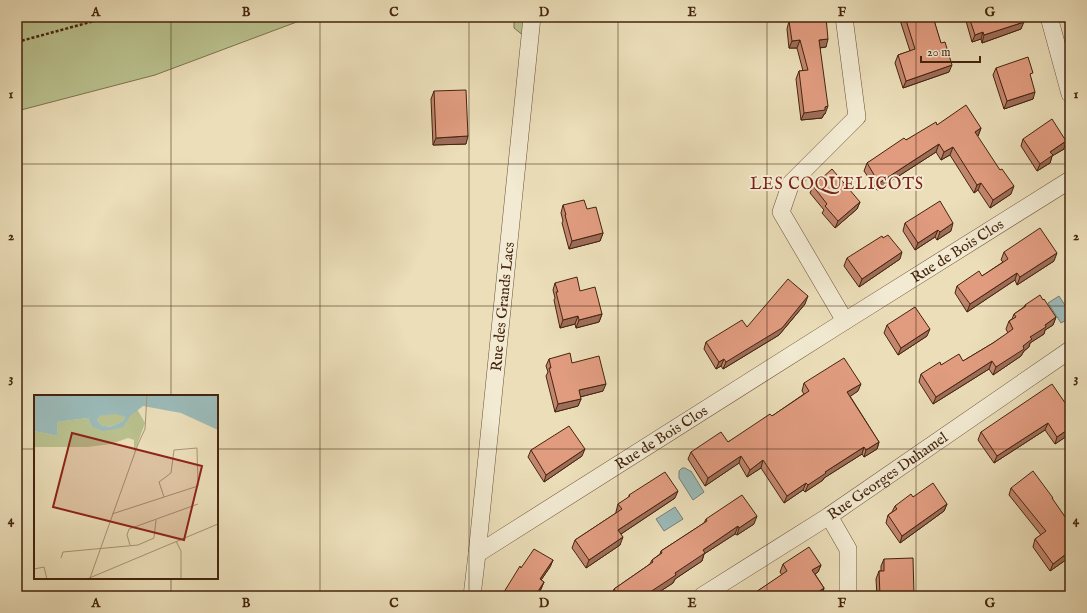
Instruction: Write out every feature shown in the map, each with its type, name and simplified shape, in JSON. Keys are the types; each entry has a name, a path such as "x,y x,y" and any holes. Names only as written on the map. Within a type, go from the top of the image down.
{"street":[{"name":"Rue des Grands Lacs","path":"472,596 532,17"},
{"path":"844,17 857,117 791,183 781,212 845,321"},
{"path":"1049,17 1064,52 1070,94"},
{"name":"Rue de Bois Clos","path":"477,554 1070,180"},
{"name":"Rue Georges Duhamel","path":"702,596 829,516 1070,350"},
{"path":"829,516 848,549 848,596"}],"path":[{"path":"17,42 109,17"}],"green space":[{"path":"17,17 310,17 155,75 17,111"},
{"path":"514,17 526,17 524,36 514,28"}],"water":[{"path":"1059,296 1070,313 1070,318 1061,323 1048,303"},
{"path":"682,468 691,471 704,492 693,500 679,478 679,471"},
{"path":"675,507 683,519 664,531 656,519"}],"building":[{"path":"803,17 826,17 828,39 819,40 828,106 825,107 825,110 804,113 799,71 808,70 800,40 792,41 789,21"},
{"path":"905,17 933,17 941,43 945,42 952,65 906,81 898,55 915,49"},
{"path":"969,17 1022,17 1024,22 984,35 983,32 975,35"},
{"path":"1028,57 1033,73 1030,74 1035,92 1007,101 996,68"},
{"path":"466,90 468,136 436,138 434,91"},
{"path":"966,105 981,128 975,132 1000,170 1002,169 1014,186 993,200 981,183 977,185 953,147 944,152 939,144 879,183 867,163 904,138 906,140 936,122 937,125"},
{"path":"1052,119 1066,141 1050,152 1053,155 1040,164 1023,139"},
{"path":"832,169 860,202 838,221 825,206 827,204 813,186"},
{"path":"584,200 587,209 596,207 603,233 572,241 563,205"},
{"path":"940,201 953,223 940,232 938,230 918,243 905,223"},
{"path":"1040,228 1057,253 1020,277 1017,273 970,304 957,286 979,271 982,276 1008,259 1004,252"},
{"path":"888,235 902,252 862,279 847,258 882,236 883,238"},
{"path":"577,277 580,291 595,287 602,314 579,320 578,316 563,320 555,283"},
{"path":"788,279 808,296 782,328 726,362 724,359 719,362 706,342 742,320 747,327"},
{"path":"1040,295 1056,317 1045,325 1046,327 1030,337 1032,339 1023,346 1024,349 996,367 992,361 936,397 921,374 940,362 941,365 959,354 963,361 993,343 1013,329 1009,321 1016,317 1014,314"},
{"path":"915,307 930,329 901,348 887,325"},
{"path":"570,353 572,363 599,356 606,384 579,390 581,399 558,404 549,368 551,368 549,359"},
{"path":"844,358 861,384 847,392 879,442 866,450 864,447 825,472 826,473 808,485 806,483 787,496 763,460 750,470 741,456 708,478 691,452 721,432 728,442 770,414 772,416 809,391 804,383"},
{"path":"1052,384 1070,410 1070,428 1057,437 1048,423 997,456 981,432"},
{"path":"569,426 585,449 546,475 531,450"},
{"path":"1033,471 1070,524 1070,551 1053,564 1035,539 1046,531 1011,488"},
{"path":"665,472 678,491 618,530 623,537 589,560 575,540 622,509 618,504 630,496 629,495"},
{"path":"933,483 947,504 902,536 888,515 897,509 895,506 911,494 913,497"},
{"path":"742,495 757,516 739,528 738,526 703,550 705,553 675,573 676,575 644,596 619,596 614,589 653,562 652,560 662,553 661,551 707,521 706,519"},
{"path":"809,547 821,565 812,570 824,588 812,596 804,596 801,592 795,596 750,596 787,571 783,564"},
{"path":"534,549 553,560 540,579 544,582 535,596 529,596 523,592 520,596 510,596 504,592 520,566 521,568"},
{"path":"913,558 914,596 880,596 879,571 884,571 884,559"}],"district":[{"name":"LES COQUELICOTS","path":"837,183"}]}
